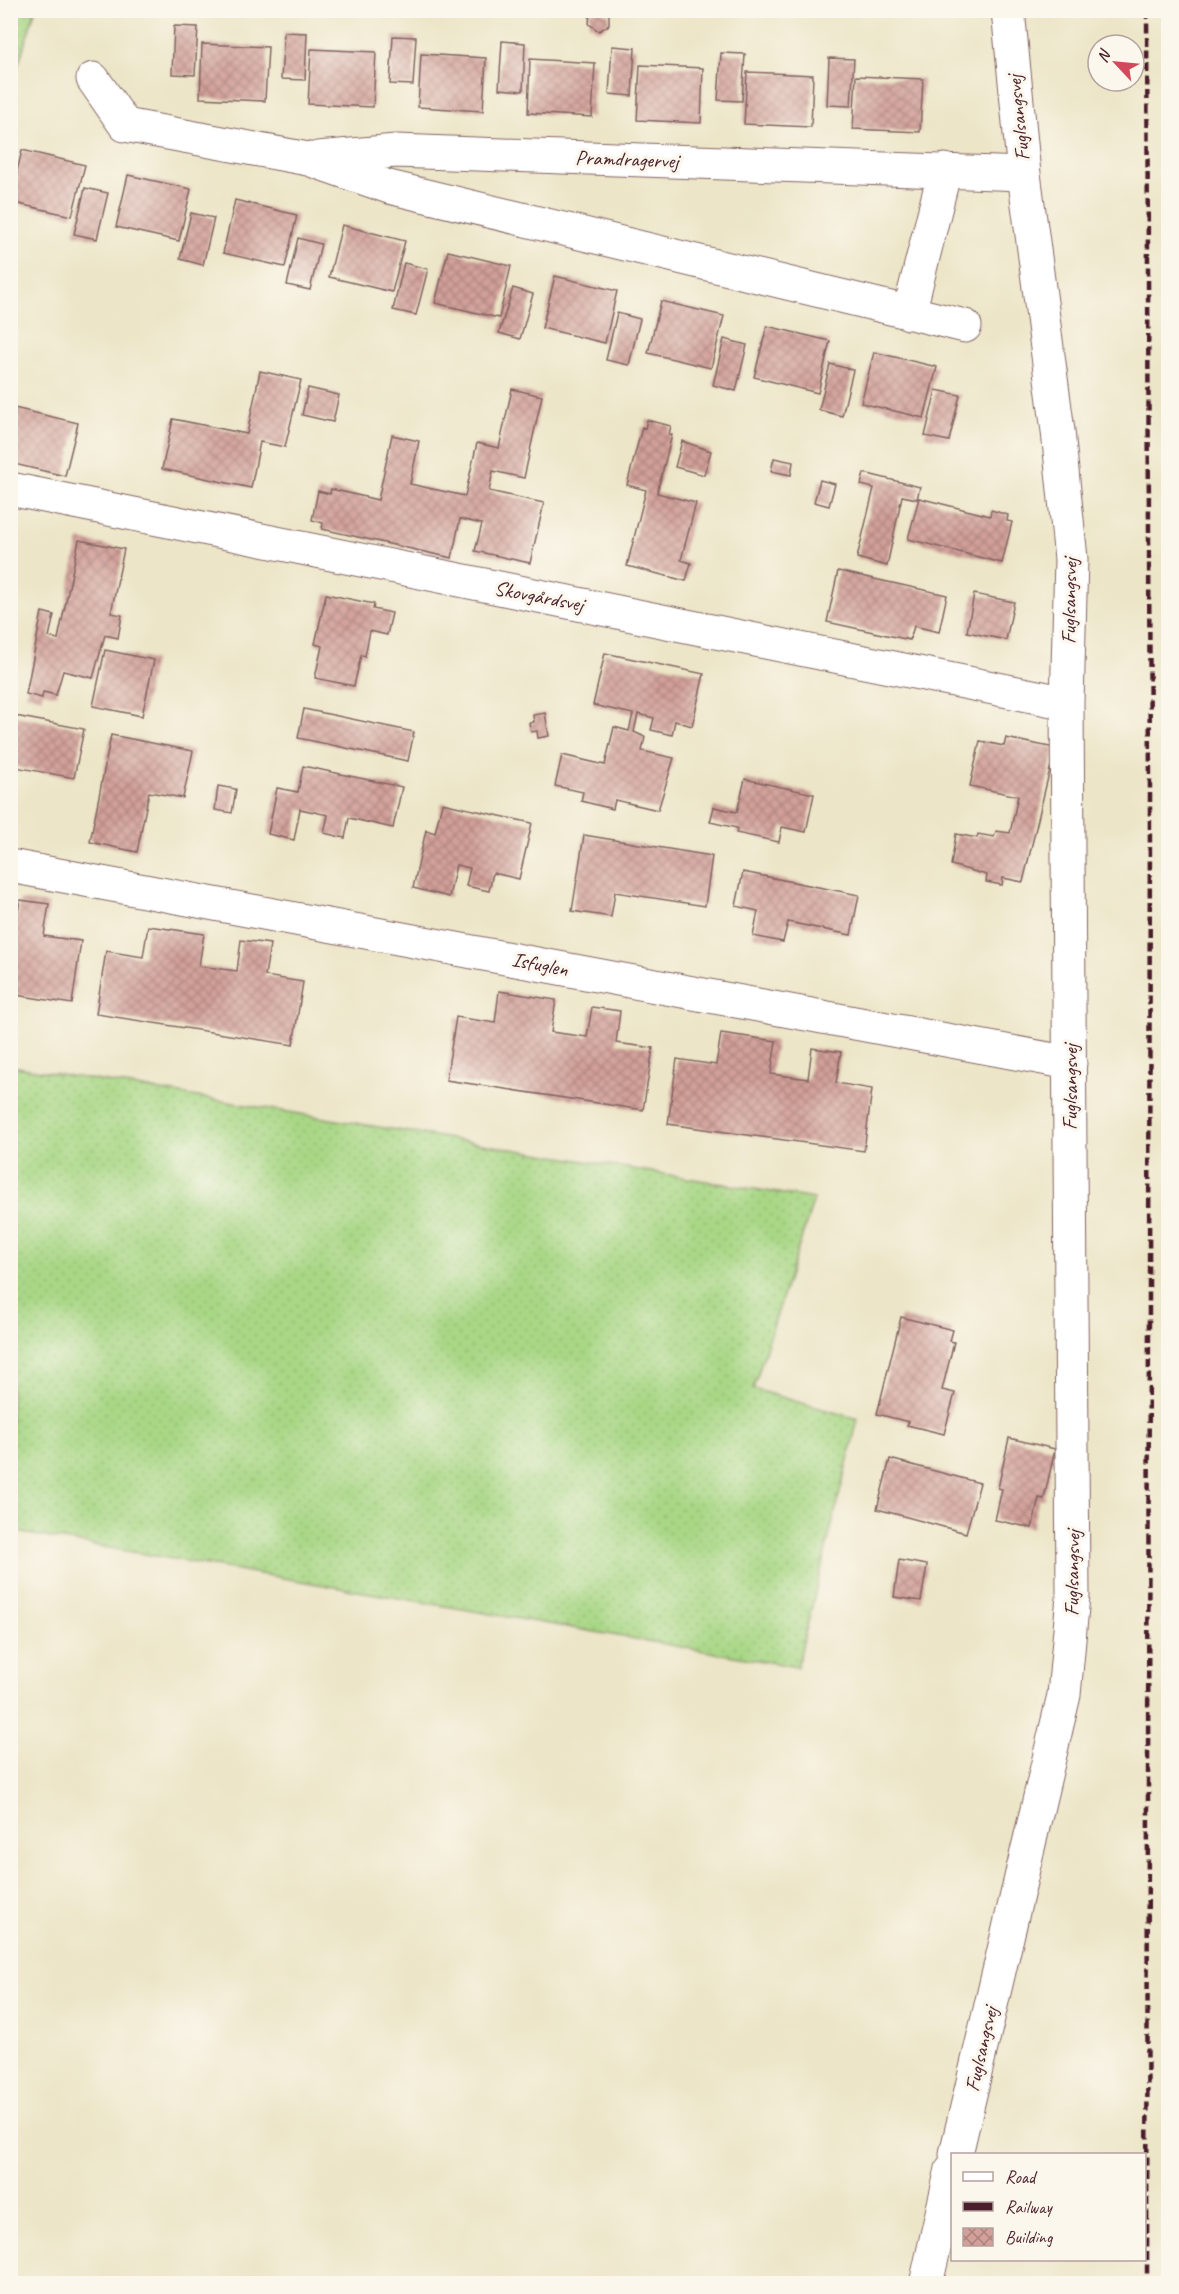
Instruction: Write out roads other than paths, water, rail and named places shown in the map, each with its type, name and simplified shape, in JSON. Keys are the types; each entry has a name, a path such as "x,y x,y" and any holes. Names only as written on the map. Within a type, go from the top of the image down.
{"street":[{"name":"Fuglsangsvej","path":"956,2153 1064,1695 1073,1596 1067,703 1071,559 1058,431 1024,174 1008,10"},
{"name":"Pramdragervej","path":"93,79 125,124 308,159 389,187 965,326"},
{"name":"Pramdragervej","path":"308,159 396,151 1024,174"},
{"path":"909,313 945,170"},
{"name":"Skovgårdsvej","path":"10,489 1067,703"},
{"name":"Isfuglen","path":"10,866 1070,1063"},
{"path":"926,2283 951,2173"}],"railway":[{"path":"1147,10 1150,796 1147,2284"}]}
